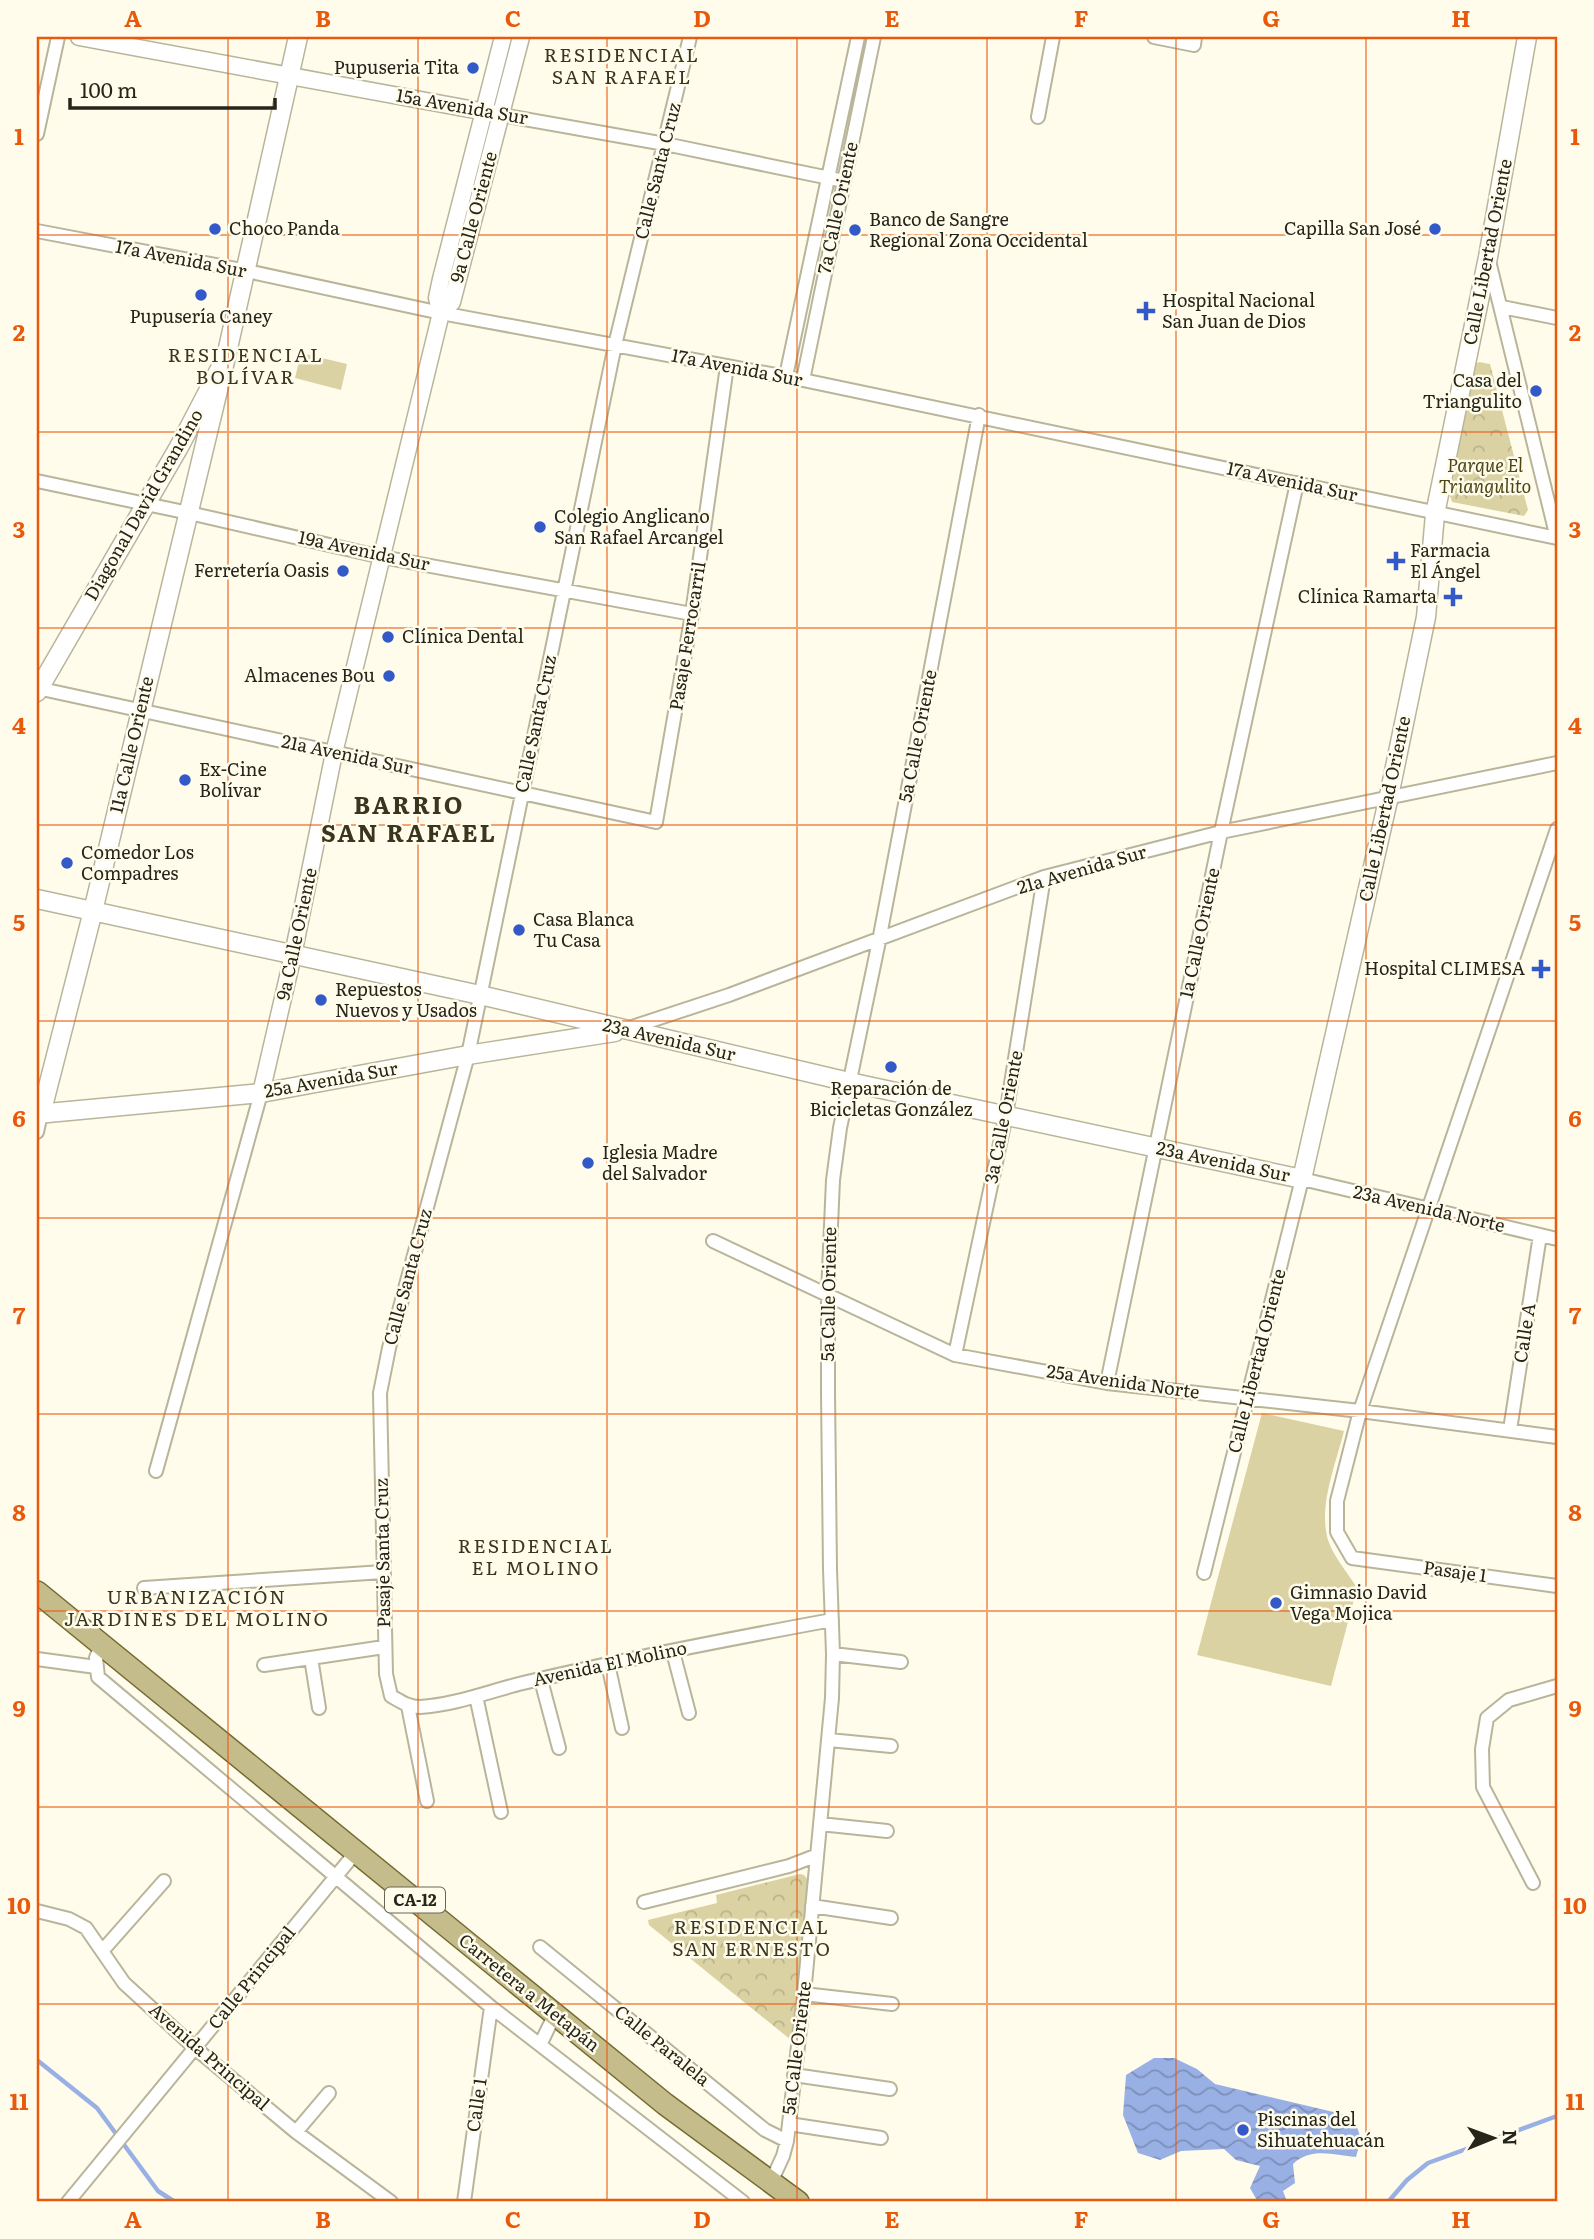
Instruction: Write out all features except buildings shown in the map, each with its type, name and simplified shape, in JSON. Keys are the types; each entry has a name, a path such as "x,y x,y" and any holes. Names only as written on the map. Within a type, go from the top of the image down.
{"main road":[{"path":"247,271 298,37"},
{"name":"Calle Libertad Oriente","path":"1302,1179 1389,796 1426,617 1435,514 1488,257 1527,37"},
{"name":"Diagonal David Grandino","path":"37,690 196,417 226,357 247,271"},
{"name":"11a Calle Oriente","path":"39,1114 93,911 226,357"},
{"name":"23a Avenida Sur","path":"37,899 480,995 849,1082 1302,1179"},
{"name":"25a Avenida Sur","path":"39,1114 261,1093 623,1030"},
{"name":"Carretera a Metapán","path":"37,1592 665,2104 798,2202"}],"street":[{"path":"37,134 58,37"},
{"name":"15a Avenida Sur","path":"79,37 665,144 844,181"},
{"name":"9a Calle Oriente","path":"156,1471 261,1093 293,955 334,753 441,313 437,298 441,279 503,37"},
{"name":"9a Calle Oriente","path":"441,313 452,302 521,37"},
{"name":"Calle Santa Cruz","path":"379,1411 388,1349 468,1055 615,345 690,37"},
{"name":"7a Calle Oriente","path":"786,376 858,37"},
{"name":"7a Calle Oriente","path":"803,380 874,37"},
{"path":"1038,117 1053,37"},
{"path":"1154,37 1195,41"},
{"name":"17a Avenida Sur","path":"37,231 247,271 441,313 786,376 1557,538"},
{"path":"1488,257 1557,538"},
{"path":"1502,307 1557,318"},
{"name":"Pasaje Ferrocarril","path":"656,822 692,614 727,366"},
{"name":"5a Calle Oriente","path":"771,2182 787,2141 804,1994 815,1856 830,1740 833,1654 828,1452 828,1294 833,1180 849,1082 879,941 979,415"},
{"name":"19a Avenida Sur","path":"37,481 382,556 692,614"},
{"name":"1a Calle Oriente","path":"1107,1383 1221,832 1297,483"},
{"name":"21a Avenida Sur","path":"37,690 656,822"},
{"name":"21a Avenida Sur","path":"623,1030 879,941 1044,877 1221,832 1557,763"},
{"path":"1360,1411 1557,829"},
{"name":"3a Calle Oriente","path":"955,1355 1006,1115 1044,877"},
{"name":"11a Calle Oriente","path":"37,1132 39,1114"},
{"name":"23a Avenida Norte","path":"1302,1179 1557,1239"},
{"name":"Calle Libertad Oriente","path":"1204,1573 1302,1179"},
{"name":"Calle A","path":"1510,1430 1540,1236"},
{"name":"25a Avenida Norte","path":"713,1241 955,1355 1107,1383 1360,1411 1557,1437"},
{"name":"Pasaje Santa Cruz","path":"379,1411 384,1647 390,1696 408,1706"},
{"name":"Pasaje 1","path":"1360,1411 1337,1501 1337,1532 1352,1558 1557,1586"},
{"path":"145,1588 383,1572"},
{"name":"Avenida El Molino","path":"408,1706 420,1707 476,1696 608,1664 832,1620"},
{"path":"102,1645 96,1658 98,1677 491,2007 743,2202"},
{"path":"264,1665 384,1647"},
{"path":"673,1652 689,1713"},
{"path":"833,1654 901,1662"},
{"path":"311,1658 319,1708"},
{"path":"37,1659 96,1667"},
{"path":"608,1664 622,1728"},
{"path":"541,1680 559,1748"},
{"path":"1533,1883 1483,1787 1482,1749 1487,1718 1509,1700 1557,1686"},
{"path":"476,1696 501,1812"},
{"path":"408,1706 427,1801"},
{"path":"830,1740 891,1746"},
{"path":"820,1824 887,1830"},
{"name":"Calle Principal","path":"68,2202 356,1852"},
{"path":"644,1902 789,1866 815,1856"},
{"path":"103,1950 164,1881"},
{"path":"812,1906 891,1918"},
{"name":"Avenida Principal","path":"37,1911 80,1924 92,1934 110,1966 124,1983 195,2048 296,2132 391,2202"},
{"name":"Calle Paralela","path":"540,1947 765,2130 787,2141"},
{"path":"804,1994 892,2004"},
{"name":"Calle 1","path":"464,2202 491,2007"},
{"path":"540,2045 555,2014"},
{"path":"794,2076 890,2089"},
{"path":"296,2132 329,2093"},
{"path":"789,2124 881,2138"}],"green space":[{"path":"301,353 347,364 341,390 295,378"},
{"name":"Parque El Triangulito","path":"1479,362 1490,364 1528,510 1524,516 1452,502 1450,496 1474,365"},
{"path":"1262,1413 1344,1431 1329,1485 1325,1527 1333,1552 1357,1588 1331,1686 1197,1655"},
{"path":"800,1874 809,1881 791,2040 649,1925 648,1920 717,1903 716,1895"}],"water":[{"name":"Piscinas del Sihuatehuacán","path":"1154,2058 1174,2058 1197,2069 1215,2084 1342,2114 1355,2121 1361,2139 1356,2157 1323,2153 1307,2155 1293,2164 1295,2183 1283,2191 1287,2202 1258,2202 1250,2188 1260,2166 1236,2160 1224,2149 1181,2151 1160,2160 1138,2153 1123,2115 1126,2075"}],"waterway":[{"path":"37,2060 97,2108 158,2191 175,2202"},
{"path":"1388,2202 1407,2180 1428,2163 1557,2116"}],"place":[{"name":"Pupuseria Tita","path":"473,68"},
{"name":"Choco Panda","path":"215,229"},
{"name":"Capilla San José","path":"1435,229"},
{"name":"Banco de Sangre Regional Zona Occidental","path":"855,230"},
{"name":"Pupusería Caney","path":"201,295"},
{"name":"Hospital Nacional San Juan de Dios","path":"1146,311"},
{"name":"Casa del Triangulito","path":"1536,391"},
{"name":"Colegio Anglicano San Rafael Arcangel","path":"540,527"},
{"name":"Farmacia El Ángel","path":"1396,561"},
{"name":"Ferretería Oasis","path":"343,571"},
{"name":"Clínica Ramarta","path":"1453,597"},
{"name":"Clínica Dental","path":"388,637"},
{"name":"Almacenes Bou","path":"389,676"},
{"name":"Ex-Cine Bolívar","path":"185,780"},
{"name":"Comedor Los Compadres","path":"67,863"},
{"name":"Casa Blanca Tu Casa","path":"519,930"},
{"name":"Hospital CLIMESA","path":"1541,969"},
{"name":"Repuestos Nuevos y Usados","path":"321,1000"},
{"name":"Reparación de Bicicletas González","path":"891,1067"},
{"name":"Iglesia Madre del Salvador","path":"588,1163"},
{"name":"Gimnasio David Vega Mojica","path":"1276,1603"},
{"name":"Piscinas del Sihuatehuacán","path":"1243,2130"}],"district":[{"name":"RESIDENCIAL SAN RAFAEL","path":"622,66"},
{"name":"RESIDENCIAL BOLÍVAR","path":"246,366"},
{"name":"BARRIO SAN RAFAEL","path":"409,820"},
{"name":"RESIDENCIAL EL MOLINO","path":"536,1557"},
{"name":"URBANIZACIÓN JARDINES DEL MOLINO","path":"197,1608"},
{"name":"RESIDENCIAL SAN ERNESTO","path":"752,1938"}]}
